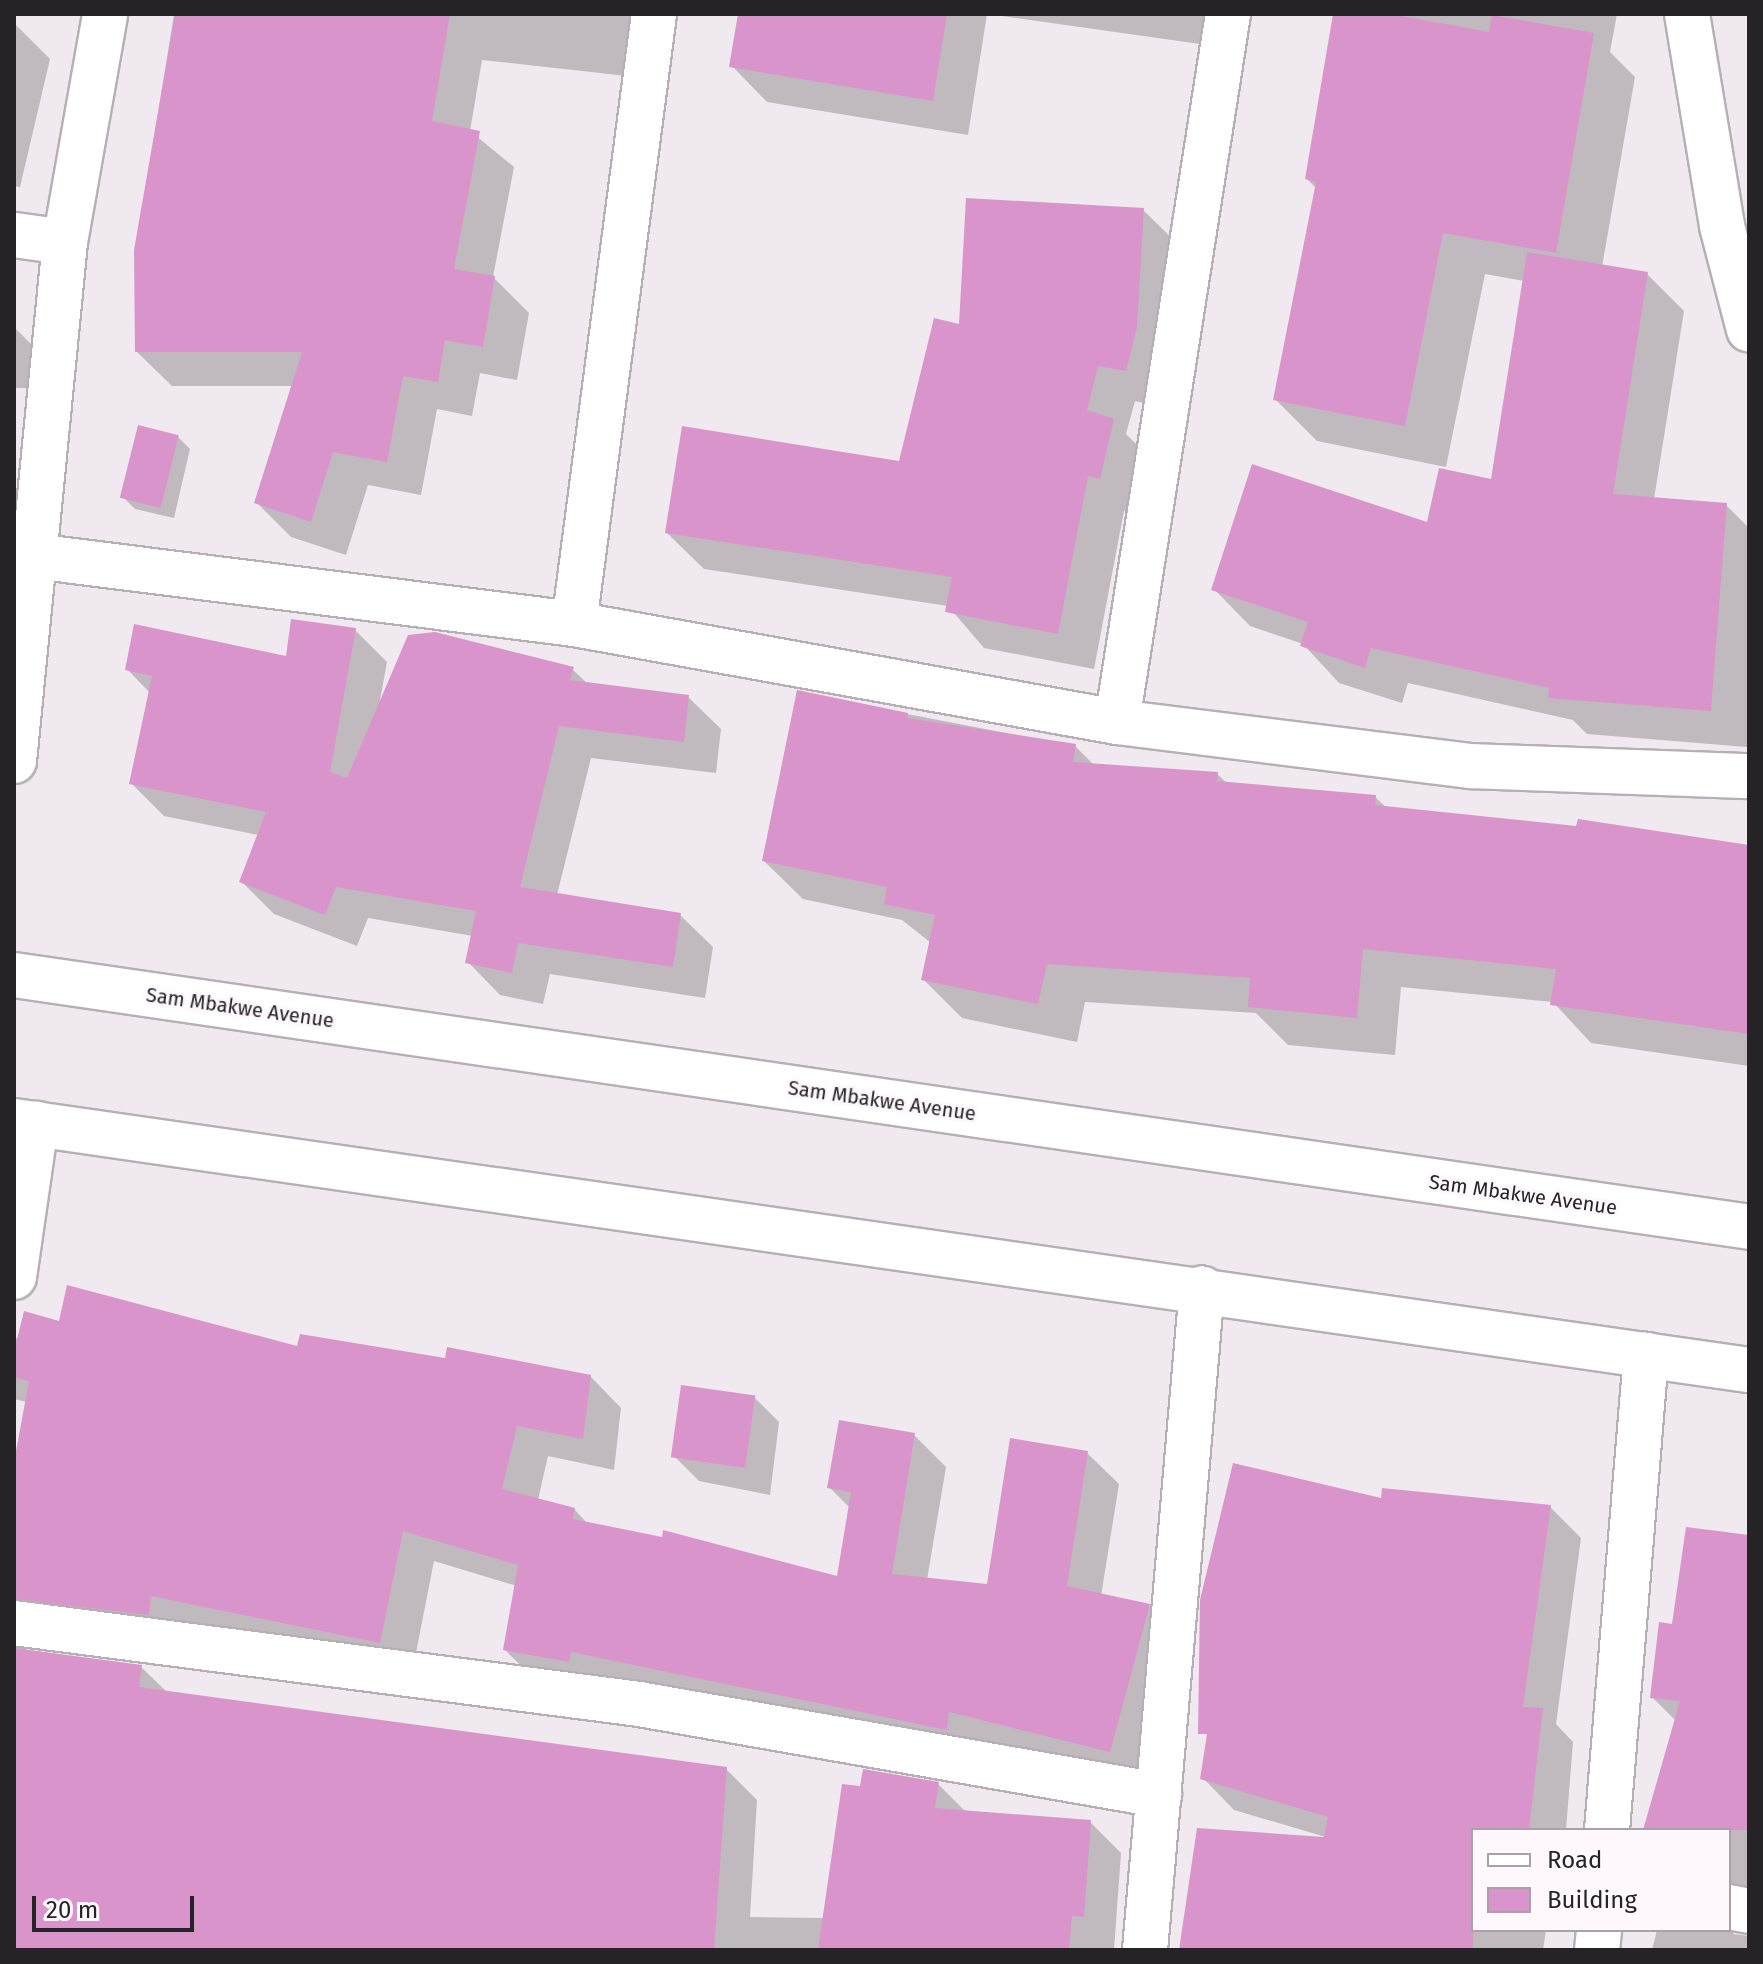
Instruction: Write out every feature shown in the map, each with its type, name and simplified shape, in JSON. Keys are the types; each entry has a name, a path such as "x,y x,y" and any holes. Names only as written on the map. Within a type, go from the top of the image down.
{"street":[{"path":"14,761 65,242 105,14"},
{"path":"574,624 654,14"},
{"path":"1117,722 1228,14"},
{"path":"1687,14 1736,228 1749,330"},
{"path":"14,235 65,242"},
{"path":"34,556 574,624 1117,722 1471,766 1749,776"},
{"name":"Sam Mbakwe Avenue","path":"14,975 1749,1227"},
{"path":"14,1277 25,1122 1202,1288 1749,1370"},
{"path":"1145,1950 1202,1288"},
{"path":"1607,1828 1646,1355"},
{"path":"14,1623 639,1704 1159,1795"}],"building":[{"path":"175,14 450,14 432,121 480,131 454,269 495,276 483,347 445,340 438,382 403,376 387,462 333,452 311,522 254,503 302,352 135,352 134,250"},
{"path":"738,14 947,14 933,101 729,67"},
{"path":"1333,14 1391,14 1489,32 1492,15 1594,33 1556,253 1443,233 1405,426 1273,400 1316,182 1305,179"},
{"path":"966,198 1144,208 1137,327 1126,371 1098,366 1087,410 1114,419 1100,479 1088,476 1058,634 945,612 952,577 665,533 682,426 899,461 934,318 959,324"},
{"path":"1527,252 1648,272 1613,494 1727,503 1711,711 1548,698 1549,688 1371,648 1365,668 1300,646 1308,622 1211,590 1252,464 1427,522 1439,468 1491,479"},
{"path":"138,425 179,435 161,508 120,498"},
{"path":"291,619 356,628 330,772 347,778 408,635 435,632 574,667 570,680 689,695 684,742 559,726 520,887 681,913 673,967 518,943 512,973 465,963 476,911 336,887 325,915 239,882 266,812 129,784 152,676 125,670 134,624 286,656"},
{"path":"797,690 908,713 907,718 1076,744 1073,762 1218,772 1217,781 1376,795 1375,805 1576,826 1578,819 1749,845 1749,1034 1550,1005 1556,969 1363,949 1357,1018 1248,1007 1250,978 1047,964 1038,1004 921,980 935,915 884,904 887,887 762,861"},
{"path":"67,1285 297,1346 300,1334 445,1358 447,1347 591,1375 583,1439 517,1426 502,1489 575,1508 573,1519 662,1537 663,1530 837,1576 851,1492 827,1488 839,1420 915,1433 892,1574 987,1584 1010,1438 1088,1451 1067,1586 1150,1604 1110,1752 949,1712 947,1730 571,1652 569,1662 503,1650 518,1565 403,1531 380,1643 151,1596 149,1615 14,1599 14,1462 29,1381 14,1377 14,1352 24,1311 59,1321"},
{"path":"681,1385 755,1395 745,1468 671,1457"},
{"path":"1233,1463 1381,1498 1382,1488 1551,1505 1523,1707 1543,1708 1529,1828 1471,1828 1473,1950 1179,1950 1197,1828 1324,1837 1328,1817 1200,1779 1207,1734 1198,1734 1200,1600"},
{"path":"1686,1527 1749,1535 1749,1830 1644,1828 1680,1701 1650,1698 1659,1622 1672,1624"},
{"path":"14,1648 142,1665 139,1687 727,1767 714,1950 14,1950"},
{"path":"863,1769 939,1782 935,1808 1091,1820 1084,1917 1072,1916 1069,1950 818,1950 842,1784 860,1786"}]}
